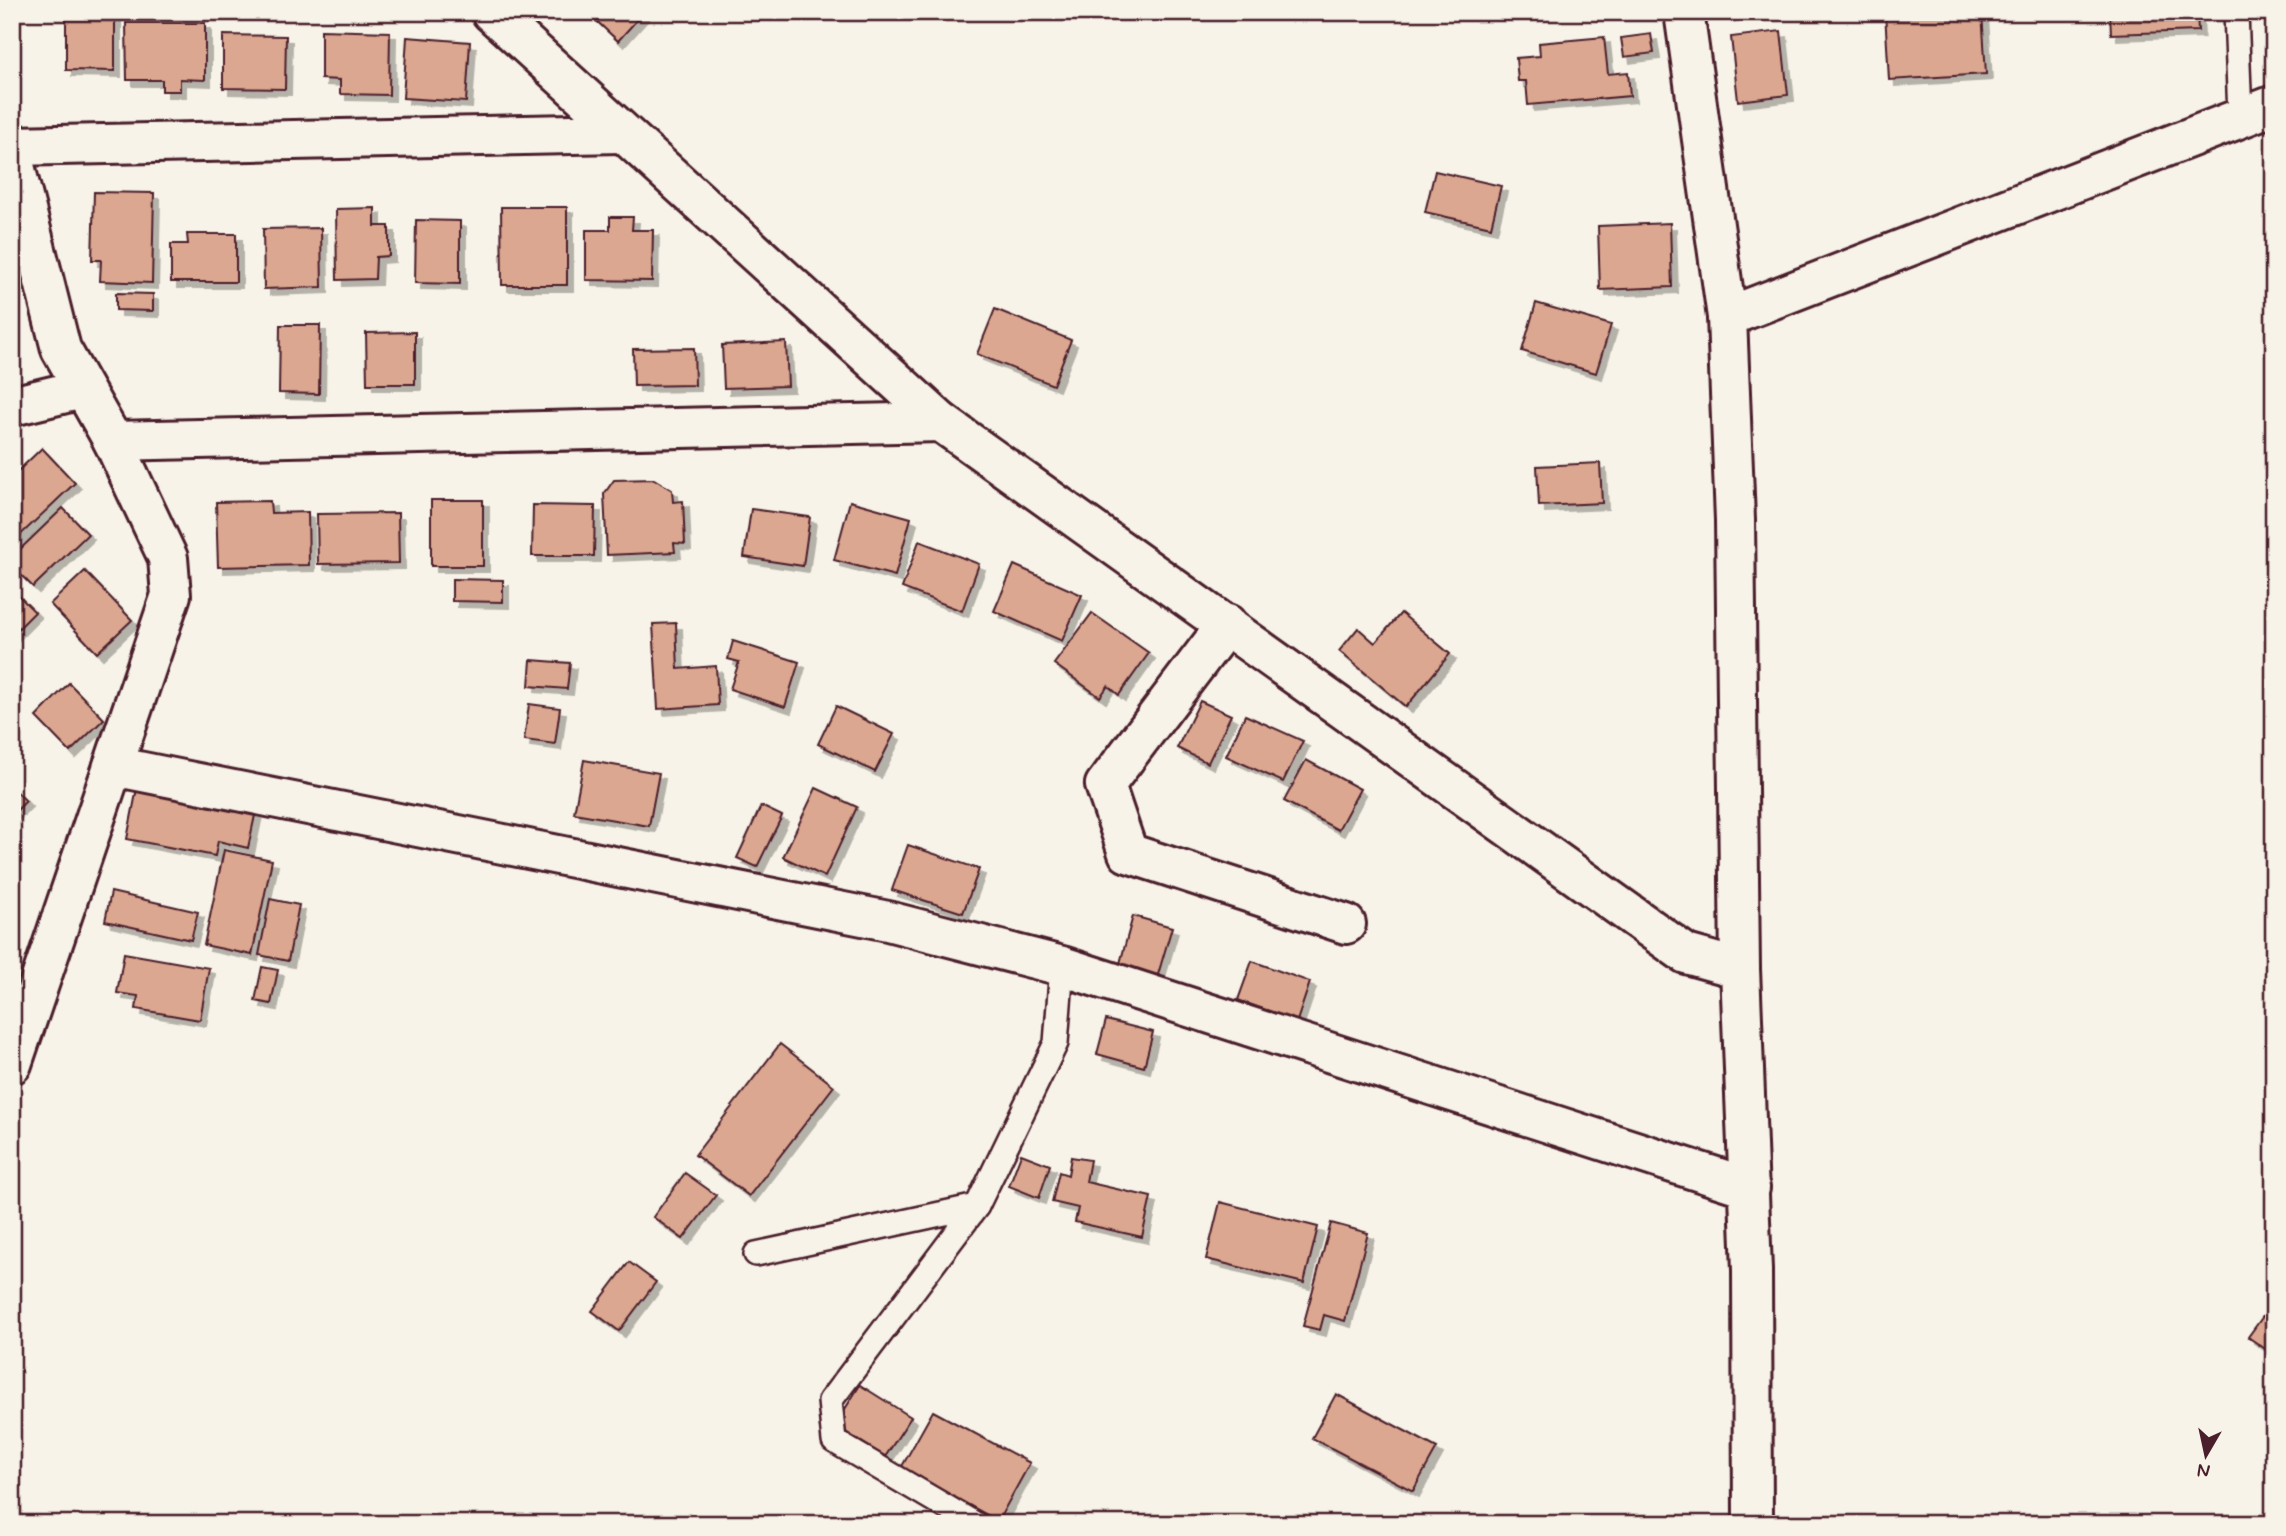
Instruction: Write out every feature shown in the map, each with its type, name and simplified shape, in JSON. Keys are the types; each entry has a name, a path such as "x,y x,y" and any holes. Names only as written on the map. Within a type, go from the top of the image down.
{"street":[{"path":"491,12 941,422 1686,954 1740,969"},
{"path":"1684,12 1727,317 1735,520 1740,969 1750,1188 1753,1524"},
{"path":"1727,317 2257,111"},
{"path":"12,146 621,133"},
{"path":"12,154 61,349 113,441 169,558 172,595 12,1064"},
{"path":"12,406 82,390"},
{"path":"113,441 941,422"},
{"path":"1227,624 1104,785 1128,853 1346,924"},
{"path":"113,766 888,921 1062,966 1750,1188"}],"lane":[{"path":"2236,12 2257,111"},
{"path":"975,1524 834,1441 830,1401 977,1206 1056,1043 1062,966"},
{"path":"756,1254 977,1206"}],"building":[{"path":"66,12 115,12 115,71 66,70"},
{"path":"587,12 644,12 618,41"},
{"path":"1885,12 1982,12 1986,74 1889,80"},
{"path":"2110,12 2197,12 2198,31 2111,34"},
{"path":"126,23 205,23 205,80 180,79 180,91 162,91 162,80 127,80"},
{"path":"321,30 390,32 389,95 340,94 340,80 321,79"},
{"path":"1781,31 1788,95 1738,101 1731,37"},
{"path":"1651,34 1654,53 1624,57 1621,38"},
{"path":"223,35 286,36 285,89 223,88"},
{"path":"407,37 470,42 466,102 403,98"},
{"path":"1604,37 1608,74 1628,72 1630,96 1528,105 1526,81 1518,81 1516,58 1540,56 1539,43"},
{"path":"1435,171 1501,186 1491,227 1425,212"},
{"path":"94,192 154,193 152,283 100,281 101,260 92,260"},
{"path":"501,207 567,207 567,285 502,285"},
{"path":"375,208 375,226 389,226 389,256 376,257 375,279 337,280 336,209"},
{"path":"610,217 633,217 632,230 653,230 652,281 586,280 586,230 610,230"},
{"path":"416,220 460,221 460,284 415,283"},
{"path":"1670,223 1672,287 1600,290 1598,226"},
{"path":"321,228 322,287 264,289 263,229"},
{"path":"187,234 236,234 236,282 171,282 171,244 188,244"},
{"path":"116,293 153,294 153,311 116,310"},
{"path":"1536,303 1611,325 1596,373 1522,351"},
{"path":"995,309 1071,340 1053,385 977,354"},
{"path":"280,325 320,325 319,394 279,393"},
{"path":"415,332 415,384 367,384 366,333"},
{"path":"786,342 788,386 724,388 722,345"},
{"path":"694,348 695,385 634,386 633,349"},
{"path":"42,448 75,483 12,543 12,465 18,471"},
{"path":"1600,463 1602,503 1539,506 1537,466"},
{"path":"654,479 672,490 673,502 683,501 685,544 674,543 675,552 607,555 604,494 614,480"},
{"path":"431,500 483,500 483,566 431,566"},
{"path":"270,501 271,513 308,512 309,565 218,567 216,502"},
{"path":"850,501 911,518 895,576 834,560"},
{"path":"533,505 595,506 594,556 532,556"},
{"path":"63,508 88,534 33,587 12,566 12,557"},
{"path":"751,509 810,517 803,566 744,557"},
{"path":"398,513 399,563 318,564 317,514"},
{"path":"919,541 979,564 962,611 902,588"},
{"path":"1014,565 1082,595 1062,641 994,611"},
{"path":"85,571 132,620 97,653 50,604"},
{"path":"452,579 503,580 503,602 452,601"},
{"path":"12,589 35,612 12,635"},
{"path":"1092,613 1149,653 1119,695 1108,686 1100,697 1054,664"},
{"path":"1401,613 1450,654 1406,707 1339,651 1358,628 1375,643"},
{"path":"676,623 678,669 716,666 718,705 658,709 653,624"},
{"path":"733,641 799,662 785,707 730,689 739,662 728,659"},
{"path":"531,660 570,663 567,689 529,686"},
{"path":"69,683 104,719 70,752 36,717"},
{"path":"1200,701 1231,715 1208,763 1177,748"},
{"path":"529,704 560,708 555,744 524,740"},
{"path":"836,706 894,734 875,772 818,744"},
{"path":"1245,715 1303,741 1283,782 1226,756"},
{"path":"584,760 659,773 649,826 574,813"},
{"path":"1306,760 1360,789 1338,830 1284,801"},
{"path":"138,783 257,806 248,848 218,841 215,856 127,839"},
{"path":"12,787 26,801 12,815"},
{"path":"816,788 857,807 825,877 783,857"},
{"path":"761,806 782,816 757,867 737,858"},
{"path":"908,845 979,869 963,913 892,890"},
{"path":"224,850 272,860 252,955 204,945"},
{"path":"111,892 198,912 191,940 105,921"},
{"path":"270,899 299,905 288,961 259,955"},
{"path":"1133,916 1172,927 1157,978 1119,967"},
{"path":"124,953 209,968 200,1020 136,1009 138,996 117,993"},
{"path":"1252,961 1310,982 1297,1021 1238,1000"},
{"path":"262,967 278,970 271,1004 255,1001"},
{"path":"1106,1020 1153,1032 1144,1067 1097,1054"},
{"path":"780,1044 834,1086 749,1196 695,1155"},
{"path":"1021,1154 1050,1165 1039,1198 1009,1186"},
{"path":"1071,1157 1090,1160 1086,1182 1151,1197 1142,1237 1075,1222 1078,1208 1052,1202 1059,1172 1068,1175"},
{"path":"685,1173 716,1195 683,1239 653,1217"},
{"path":"1220,1202 1318,1227 1304,1283 1206,1259"},
{"path":"1331,1223 1368,1233 1345,1321 1324,1315 1320,1330 1303,1326"},
{"path":"629,1262 656,1282 619,1331 592,1311"},
{"path":"2274,1301 2274,1355 2248,1337"},
{"path":"860,1385 911,1417 885,1457 835,1425"},
{"path":"1336,1394 1437,1448 1413,1491 1312,1438"},
{"path":"933,1411 1030,1463 998,1521 901,1468"}]}
